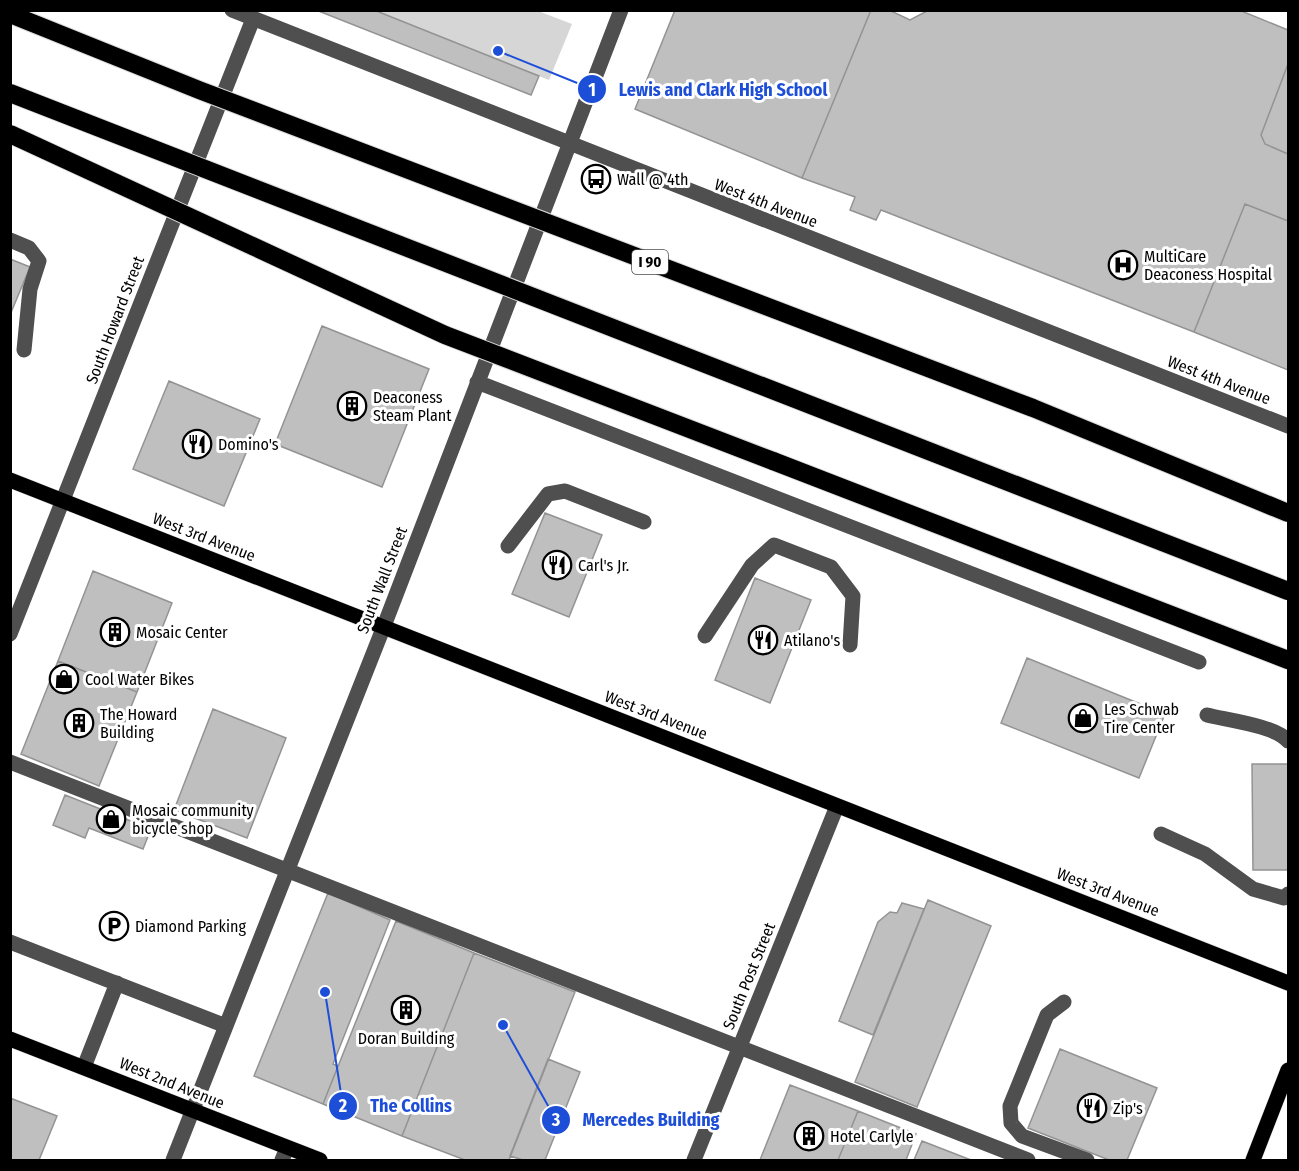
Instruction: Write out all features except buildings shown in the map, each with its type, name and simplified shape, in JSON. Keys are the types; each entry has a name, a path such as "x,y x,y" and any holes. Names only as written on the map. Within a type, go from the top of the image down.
{"highway":[{"name":"I 90","path":"10,14 199,90 1022,404 1288,513"},
{"path":"10,93 1288,591"},
{"path":"10,134 445,335 1288,660"}],"main road":[{"name":"West 3rd Avenue","path":"10,480 1288,983"},
{"name":"West 2nd Avenue","path":"10,1038 194,1110 302,1157"},
{"path":"1253,1161 1288,1070"}],"street":[{"name":"West 4th Avenue","path":"232,10 1288,426"},
{"name":"South Wall Street","path":"173,1161 384,626 621,10"},
{"name":"South Howard Street","path":"10,634 253,19"},
{"path":"10,240 29,248 39,261 30,289 24,350"},
{"path":"477,382 1199,662"},
{"path":"508,546 548,494 565,491 644,522"},
{"path":"705,636 752,565 774,545 831,567 853,596 850,645"},
{"path":"1207,715 1284,736 1288,741"},
{"path":"10,762 288,869 1020,1159"},
{"name":"South Post Street","path":"694,1161 837,806"},
{"path":"1161,834 1205,854 1253,889 1284,898 1288,894"},
{"path":"10,942 226,1026"},
{"path":"84,1067 117,983"},
{"path":"1064,1002 1047,1015 1010,1106 1011,1123 1022,1136 1087,1161"}],"shaded area":[{"path":"374,11 538,11 572,24 549,80"}],"place":[{"name":"Lewis and Clark High School","path":"498,51"},
{"name":"Wall @ 4th","path":"596,179"},
{"name":"MultiCare Deaconess Hospital","path":"1123,265"},
{"name":"Deaconess Steam Plant","path":"352,406"},
{"name":"Domino's","path":"197,444"},
{"name":"Carl's Jr.","path":"557,565"},
{"name":"Mosaic Center","path":"115,632"},
{"name":"Atilano's","path":"763,640"},
{"name":"Cool Water Bikes","path":"64,679"},
{"name":"Les Schwab Tire Center","path":"1083,718"},
{"name":"The Howard Building","path":"79,723"},
{"name":"Mosaic community bicycle shop","path":"111,819"},
{"name":"Diamond Parking","path":"114,926"},
{"name":"The Collins","path":"325,992"},
{"name":"Doran Building","path":"406,1010"},
{"name":"Mercedes Building","path":"503,1025"},
{"name":"Zip's","path":"1092,1108"},
{"name":"Hotel Carlyle","path":"809,1136"}]}
